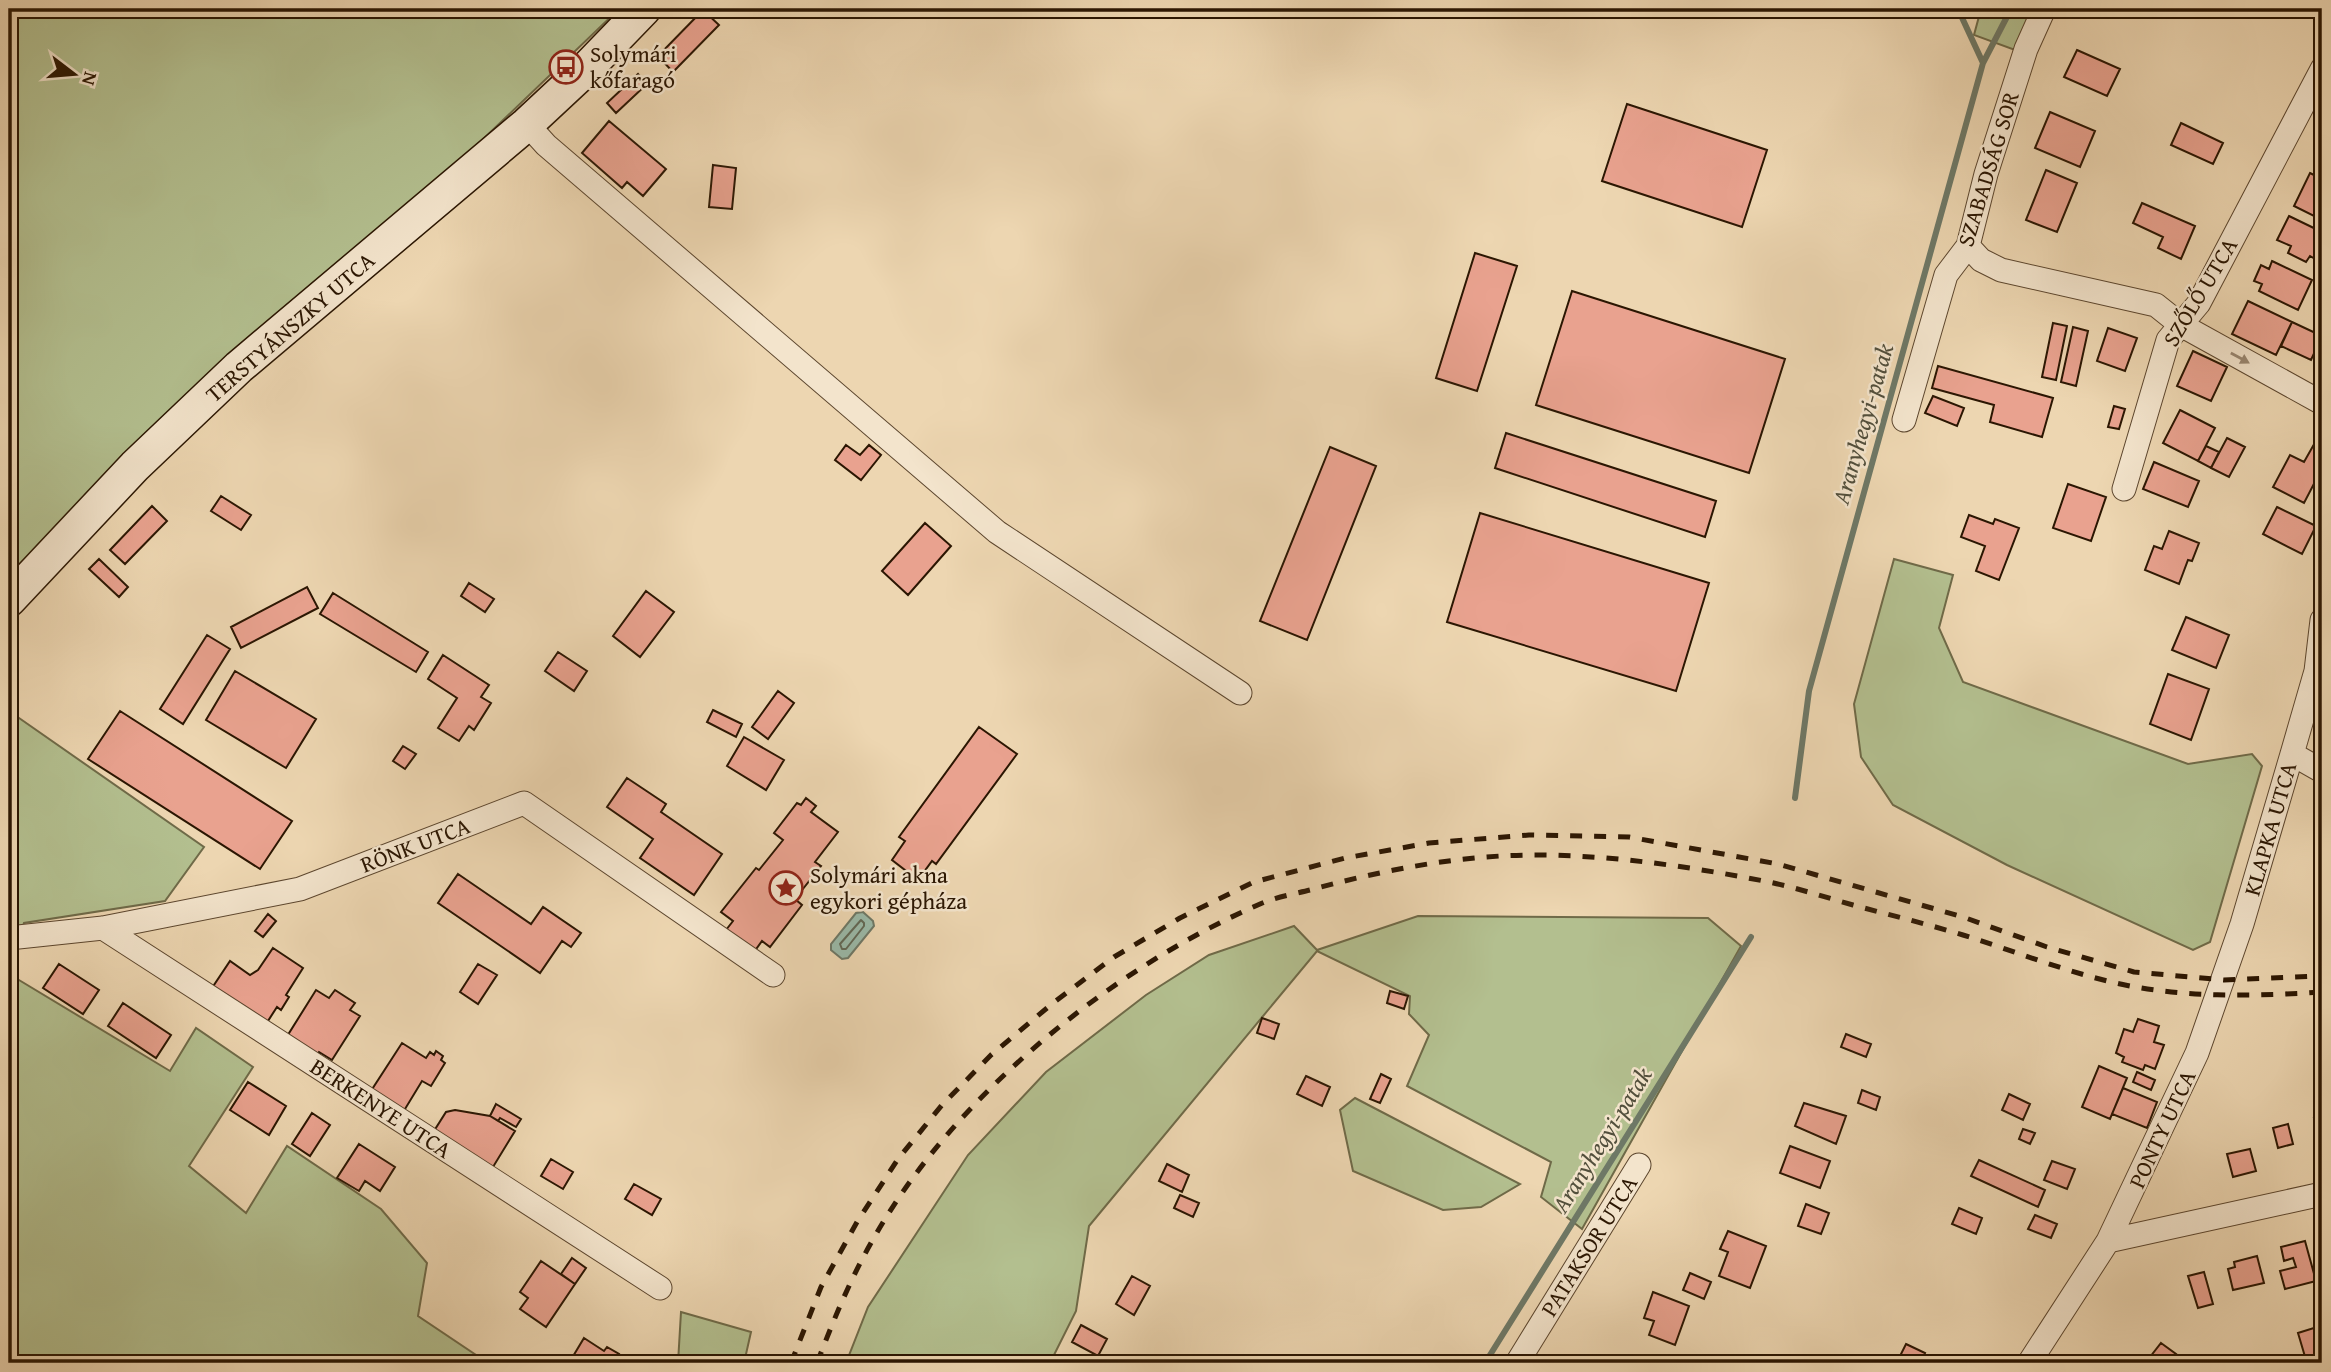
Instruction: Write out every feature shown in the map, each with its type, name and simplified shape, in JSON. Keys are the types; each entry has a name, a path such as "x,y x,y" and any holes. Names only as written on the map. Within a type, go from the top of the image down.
{"main road":[{"name":"TERSTYÁNSZKY UTCA","path":"9,600 135,466 239,367 527,124 586,69 643,9"}],"street":[{"name":"SZABADSÁG SOR","path":"1905,414 1946,275 1968,246 1986,174 2026,49 2044,9"},
{"name":"SZŐLŐ UTCA","path":"2124,489 2168,340 2199,303 2322,69"},
{"path":"527,124 546,145 998,532 1240,693"},
{"path":"1968,246 1981,260 2000,270 2156,305 2180,325 2322,403"},
{"name":"KLAPKA UTCA","path":"2211,1015 2232,955 2316,671 2322,620"},
{"path":"2292,754 2322,771"},
{"name":"RÖNK UTCA","path":"9,939 103,928 300,889 524,803 773,975"},
{"name":"BERKENYE UTCA","path":"103,928 660,1288"},
{"name":"PONTY UTCA","path":"2033,1362 2108,1241 2152,1152 2197,1053 2211,1015"},
{"name":"PATAKSOR UTCA","path":"1517,1363 1639,1165"},
{"path":"2108,1241 2322,1194"}],"green space":[{"path":"9,9 619,9 9,593"},
{"path":"1981,9 2032,9 2015,50 1974,35"},
{"path":"1894,559 1953,575 1939,628 1963,682 2188,764 2252,754 2262,766 2210,942 2193,950 2007,865 1893,805 1861,757 1854,704"},
{"path":"9,711 204,847 165,901 24,923 9,971"},
{"path":"1418,916 1708,918 1741,946 1582,1229 1541,1197 1551,1162 1407,1086 1429,1035 1409,1014 1410,996 1317,951 1089,1226 1076,1311 1050,1363 846,1363 868,1307 968,1155 1046,1072 1146,995 1209,955 1294,926 1317,950"},
{"path":"9,974 170,1071 196,1028 253,1067 189,1166 246,1213 287,1146 381,1209 427,1263 418,1316 488,1363 9,1363"},
{"path":"1355,1098 1520,1184 1481,1207 1443,1210 1353,1171 1340,1110"},
{"path":"681,1312 751,1332 744,1363 678,1363"}],"water":[{"path":"863,912 873,921 874,926 848,958 842,959 831,950 831,944 856,913"}],"building":[{"path":"703,10 719,25 673,72 658,56"},
{"path":"2077,50 2120,69 2107,96 2064,77"},
{"path":"638,74 647,84 616,113 607,103"},
{"path":"1627,104 1767,150 1742,227 1602,181"},
{"path":"2050,112 2095,131 2080,167 2035,148"},
{"path":"609,121 666,169 643,196 627,182 622,188 582,153"},
{"path":"2181,123 2223,143 2213,164 2171,145"},
{"path":"713,165 736,168 732,209 709,207"},
{"path":"2046,170 2077,183 2057,232 2026,220"},
{"path":"2310,173 2322,179 2322,220 2294,206"},
{"path":"2142,203 2195,226 2181,259 2158,248 2163,237 2133,223"},
{"path":"2289,216 2322,232 2322,249 2317,260 2310,256 2306,262 2288,253 2291,246 2277,240"},
{"path":"1475,253 1517,266 1477,391 1436,378"},
{"path":"2272,261 2312,280 2298,310 2259,291 2262,284 2254,281 2261,265 2269,269"},
{"path":"1572,291 1785,359 1749,473 1536,405"},
{"path":"2248,301 2292,322 2276,355 2232,334"},
{"path":"2292,322 2322,336 2311,360 2281,346"},
{"path":"2053,323 2067,326 2056,380 2042,377"},
{"path":"2073,327 2088,331 2076,386 2061,382"},
{"path":"2108,328 2137,338 2125,371 2097,361"},
{"path":"2193,351 2227,367 2211,401 2177,386"},
{"path":"1938,366 2053,398 2042,437 1990,422 1994,405 1932,388"},
{"path":"1933,396 1964,408 1957,426 1925,413"},
{"path":"2114,406 2125,409 2119,429 2108,427"},
{"path":"2180,410 2215,428 2198,461 2163,443"},
{"path":"1506,433 1716,501 1705,537 1495,468"},
{"path":"2227,438 2245,447 2229,477 2211,468"},
{"path":"2317,439 2322,441 2322,481 2317,478 2304,503 2273,487 2290,455 2304,462"},
{"path":"846,445 860,455 869,445 881,455 861,480 835,460"},
{"path":"2206,446 2219,452 2211,468 2198,461"},
{"path":"1330,447 1376,466 1307,640 1260,621"},
{"path":"2154,462 2199,481 2188,507 2143,489"},
{"path":"2068,484 2106,497 2091,541 2053,528"},
{"path":"221,496 251,515 241,530 211,511"},
{"path":"152,506 167,521 125,564 110,550"},
{"path":"2277,507 2316,526 2302,554 2263,534"},
{"path":"1480,513 1709,583 1676,691 1447,622"},
{"path":"1969,515 1993,524 1995,519 2019,528 1999,580 1976,571 1985,546 1961,537"},
{"path":"925,523 951,546 908,595 882,571"},
{"path":"2169,531 2199,543 2192,561 2188,560 2179,584 2145,570 2154,546 2162,549"},
{"path":"99,559 128,587 119,597 89,569"},
{"path":"469,583 494,599 485,612 461,596"},
{"path":"307,587 318,608 241,648 231,627"},
{"path":"646,591 674,612 640,657 613,636"},
{"path":"333,593 428,652 416,672 320,614"},
{"path":"2186,617 2229,635 2216,668 2172,650"},
{"path":"207,635 230,649 183,724 160,709"},
{"path":"558,652 587,671 574,691 545,671"},
{"path":"443,655 489,685 481,697 491,703 474,730 469,726 459,741 438,728 457,698 428,679"},
{"path":"235,671 316,719 286,768 206,720"},
{"path":"2168,674 2209,689 2191,740 2150,724"},
{"path":"778,691 794,703 768,739 752,727"},
{"path":"713,710 742,724 736,737 707,722"},
{"path":"120,711 292,821 260,869 88,759"},
{"path":"979,727 1017,754 936,864 932,861 918,880 892,860 905,841 899,837"},
{"path":"744,737 784,760 766,790 727,766"},
{"path":"403,746 416,754 405,769 393,761"},
{"path":"627,778 666,804 661,812 722,854 694,895 640,858 653,839 607,807"},
{"path":"806,798 816,806 811,812 838,832 815,862 821,866 795,899 802,905 770,947 762,941 754,952 726,930 733,921 721,912 756,868 759,870 783,840 774,833 797,803 801,805"},
{"path":"458,874 531,924 543,907 581,933 571,947 562,941 540,973 438,903"},
{"path":"268,914 276,921 263,937 255,931"},
{"path":"273,948 303,968 286,995 289,997 281,1010 277,1007 266,1024 212,988 230,961 250,975 258,970"},
{"path":"59,964 99,990 83,1014 43,988"},
{"path":"478,964 497,975 478,1004 460,992"},
{"path":"316,990 329,998 335,990 355,1003 350,1010 360,1016 332,1060 319,1052 316,1056 286,1038"},
{"path":"1390,991 1408,996 1404,1009 1387,1003"},
{"path":"123,1003 171,1035 156,1058 108,1026"},
{"path":"1262,1018 1279,1024 1274,1039 1257,1033"},
{"path":"2138,1019 2159,1026 2154,1042 2164,1045 2155,1069 2145,1065 2143,1070 2122,1062 2124,1057 2116,1053 2124,1029 2133,1032"},
{"path":"1846,1034 1871,1044 1866,1057 1841,1047"},
{"path":"402,1043 426,1058 430,1052 434,1055 436,1051 443,1056 441,1060 445,1063 431,1086 422,1081 402,1114 369,1094"},
{"path":"2099,1066 2127,1078 2110,1119 2082,1107"},
{"path":"2137,1072 2155,1080 2151,1090 2133,1082"},
{"path":"1381,1074 1391,1079 1380,1103 1370,1099"},
{"path":"1306,1076 1330,1087 1322,1106 1297,1094"},
{"path":"248,1082 286,1106 269,1135 230,1110"},
{"path":"2123,1088 2157,1102 2147,1128 2112,1114"},
{"path":"1862,1090 1880,1097 1876,1110 1858,1103"},
{"path":"2009,1094 2030,1104 2023,1120 2002,1110"},
{"path":"1804,1103 1846,1116 1836,1144 1795,1126"},
{"path":"496,1104 521,1119 516,1127 490,1116"},
{"path":"455,1110 490,1116 515,1131 493,1167 434,1131 446,1112"},
{"path":"312,1113 330,1125 310,1156 292,1144"},
{"path":"2322,1116 2322,1147 2314,1118"},
{"path":"2288,1124 2293,1144 2278,1148 2273,1128"},
{"path":"2023,1129 2035,1133 2030,1144 2019,1139"},
{"path":"359,1144 395,1167 380,1191 365,1181 359,1191 337,1178"},
{"path":"1790,1146 1830,1161 1820,1188 1780,1173"},
{"path":"2250,1149 2256,1171 2233,1177 2227,1154"},
{"path":"551,1159 573,1172 563,1189 541,1176"},
{"path":"1979,1160 2045,1190 2038,1207 1971,1176"},
{"path":"2052,1161 2075,1169 2067,1189 2044,1180"},
{"path":"1167,1164 1189,1175 1182,1192 1159,1181"},
{"path":"634,1184 661,1199 652,1215 625,1199"},
{"path":"1180,1195 1199,1203 1193,1217 1174,1208"},
{"path":"1806,1204 1829,1213 1821,1234 1798,1226"},
{"path":"1959,1208 1982,1218 1976,1234 1952,1224"},
{"path":"2035,1215 2057,1224 2051,1238 2028,1229"},
{"path":"1728,1231 1766,1246 1750,1288 1719,1276 1728,1252 1720,1249"},
{"path":"2305,1241 2316,1281 2285,1289 2280,1271 2296,1267 2293,1258 2284,1261 2281,1247"},
{"path":"2257,1256 2264,1283 2233,1290 2228,1269 2235,1267 2234,1262"},
{"path":"572,1258 586,1268 575,1284 561,1274"},
{"path":"541,1261 575,1284 546,1327 520,1309 528,1298 520,1292"},
{"path":"2204,1272 2213,1304 2198,1308 2188,1276"},
{"path":"1690,1273 1711,1282 1704,1299 1683,1290"},
{"path":"1132,1276 1150,1286 1134,1315 1116,1304"},
{"path":"1653,1292 1689,1306 1675,1345 1649,1335 1654,1321 1644,1318"},
{"path":"1081,1325 1107,1339 1098,1356 1072,1342"},
{"path":"2317,1327 2322,1355 2306,1360 2298,1333"},
{"path":"584,1338 604,1351 607,1347 619,1354 617,1358 625,1363 569,1363"},
{"path":"2161,1343 2176,1354 2169,1363 2157,1363 2150,1357"},
{"path":"1906,1344 1925,1353 1920,1363 1900,1356"}],"waterway":[{"name":"Aranyhegyi-patak","path":"1958,9 1983,63"},
{"name":"Aranyhegyi-patak","path":"1795,798 1809,691 1983,63 2011,9"},
{"name":"Aranyhegyi-patak","path":"1485,1363 1751,937"}],"railway":[{"path":"791,1363 821,1287 857,1222 898,1159 942,1105 991,1055 1114,957 1180,918 1254,882 1345,858 1429,843 1529,835 1629,837 1778,864 1963,917 2047,947 2134,972 2224,980 2322,976"},
{"path":"817,1363 858,1267 908,1184 948,1134 993,1086 1042,1041 1094,1000 1149,963 1204,931 1260,904 1338,883 1422,865 1507,856 1565,856 1653,863 1711,871 1790,887 1949,931 2067,970 2130,986 2178,993 2226,995 2322,992"}],"place":[{"name":"Solymári kőfaragó","path":"566,67"},
{"name":"Solymári akna egykori gépháza","path":"786,888"}]}
